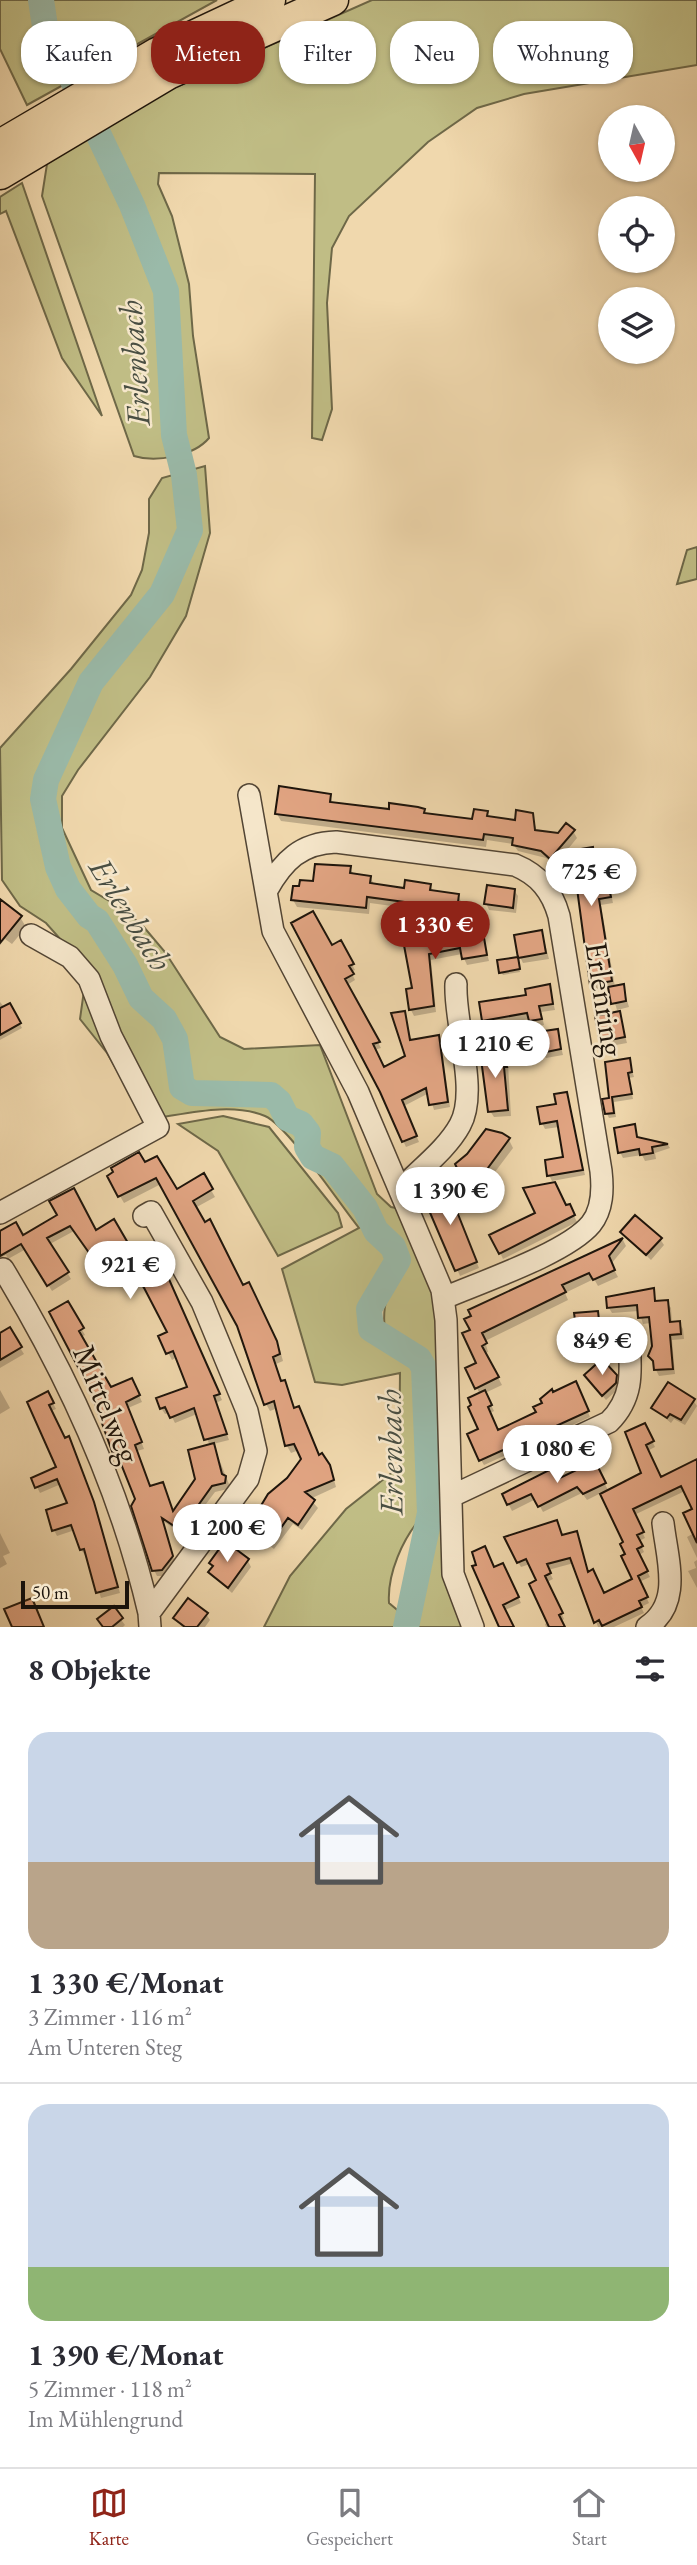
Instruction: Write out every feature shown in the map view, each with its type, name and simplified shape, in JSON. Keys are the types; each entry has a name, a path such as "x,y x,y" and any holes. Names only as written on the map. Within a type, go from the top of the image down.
{"highway":[{"path":"0,174 157,53 270,0"},
{"path":"0,145 333,0"}],"street":[{"path":"249,795 278,942 346,1068 401,1189 444,1298 453,1574 473,1627"},
{"name":"Erlenring","path":"267,890 277,872 298,851 317,843 335,842 515,865 538,878 553,897 559,916 601,1171 600,1206 591,1224 573,1239 444,1298"},
{"path":"0,1213 158,1127 111,1036 89,979 69,957 31,935"},
{"path":"401,1189 455,1133 465,1113 467,1097 455,1008 456,984"},
{"path":"144,1216 151,1212 202,1302 247,1411 256,1451 248,1479 149,1620"},
{"name":"Mittelweg","path":"3,1269 44,1340 74,1401 116,1506 149,1620"},
{"path":"452,1496 609,1422 622,1406 631,1385 629,1338"},
{"path":"647,1627 663,1613 671,1593 663,1523"}],"shaded area":[{"path":"0,0 217,0 179,21 151,21 151,36 137,44 137,21 21,21 21,84 65,84 27,105 0,49"},
{"path":"372,0 697,0 697,65 633,76 633,21 493,21 493,84 584,84 524,94 477,108 428,142 349,216 332,248 327,303 332,409 322,440 312,438 315,174 159,173 158,184 172,216 189,284 193,336 209,438 194,449 174,456 153,459 134,456 42,196 47,164 156,96 183,84 265,84 265,48 279,41 279,84 376,84 376,21 325,21"},
{"path":"22,183 102,416 62,358 6,211 0,214 0,197"},
{"path":"205,466 210,533 186,616 150,677 78,770 62,796 62,828 91,890 121,908 143,926 165,952 220,1037 244,1049 320,1045 377,1194 391,1207 401,1209 435,1297 463,1627 414,1627 433,1515 430,1374 425,1361 385,1332 387,1299 393,1285 404,1271 386,1250 389,1260 386,1270 368,1294 364,1311 365,1331 377,1344 414,1363 419,1377 421,1518 398,1557 389,1592 389,1603 402,1614 400,1627 264,1627 290,1576 346,1509 399,1467 400,1373 342,1385 315,1382 282,1269 359,1228 300,1150 265,1116 227,1109 163,1117 132,1096 107,1053 80,1019 87,969 46,923 20,906 2,880 0,748 71,669 131,595 142,570 149,533 149,499 162,478"},
{"path":"697,547 697,579 677,584 687,550"},
{"path":"223,1116 269,1127 338,1213 342,1227 278,1256 218,1151 178,1124"}],"building":[{"path":"279,786 331,794 330,802 389,809 389,803 425,809 424,813 472,819 474,809 488,811 487,816 515,820 516,810 533,813 535,830 558,833 566,823 575,830 550,859 541,851 512,845 513,838 484,834 483,840 275,814"},
{"path":"593,847 594,855 601,853 611,897 599,899 612,981 590,985 576,881 568,883 563,852"},
{"path":"315,864 351,866 350,873 371,876 370,883 404,888 405,880 431,884 430,890 459,894 456,918 433,915 435,906 367,897 366,908 291,900 293,886 299,886 300,880 313,881"},
{"path":"487,885 515,889 513,908 484,904"},
{"path":"0,899 22,916 0,943"},
{"path":"313,911 332,945 341,940 354,964 349,966 354,974 345,979 380,1042 373,1044 384,1067 405,1056 391,1013 405,1011 410,1040 439,1035 448,1102 429,1105 426,1088 402,1100 417,1136 402,1142 380,1092 291,923"},
{"path":"456,930 458,937 483,932 487,955 462,959 460,948 429,954 434,1006 409,1010 406,989 412,988 403,940"},
{"path":"542,930 546,953 518,958 514,935"},
{"path":"518,957 520,969 499,973 497,960"},
{"path":"550,984 553,1004 539,1006 542,1019 529,1021 527,1013 482,1021 479,1002 526,995 525,989"},
{"path":"624,984 626,1001 611,1004 608,987"},
{"path":"10,1003 21,1023 0,1035 0,1008"},
{"path":"620,1011 625,1037 600,1042 595,1016"},
{"path":"558,1029 561,1049 541,1053 537,1032"},
{"path":"500,1048 507,1067 504,1067 508,1110 488,1112 480,1051"},
{"path":"630,1058 632,1072 628,1073 632,1094 612,1097 614,1113 605,1114 602,1099 609,1098 605,1062"},
{"path":"567,1092 583,1170 547,1176 545,1160 563,1157 557,1121 540,1124 537,1107 556,1104 554,1094"},
{"path":"635,1124 637,1137 668,1144 652,1147 653,1153 640,1155 639,1149 618,1153 614,1128"},
{"path":"486,1129 510,1138 485,1172 495,1185 474,1203 455,1164 467,1154"},
{"path":"139,1152 145,1162 157,1156 177,1189 204,1173 213,1189 193,1201 205,1222 210,1219 243,1285 249,1282 277,1341 280,1354 273,1357 281,1381 285,1380 294,1408 299,1406 319,1455 322,1453 330,1465 334,1480 305,1492 315,1500 298,1525 288,1518 270,1543 248,1527 268,1494 287,1478 301,1459 294,1444 285,1446 274,1401 264,1405 237,1326 156,1178 118,1197 107,1176 113,1172 111,1168"},
{"path":"555,1182 566,1205 570,1204 575,1215 499,1254 489,1235 535,1213 523,1188"},
{"path":"446,1184 477,1262 455,1271 422,1194"},
{"path":"74,1188 96,1230 114,1219 135,1255 148,1247 168,1277 220,1394 214,1396 227,1434 204,1440 194,1408 170,1418 165,1407 160,1409 156,1398 187,1387 173,1351 166,1354 158,1336 167,1332 141,1282 138,1283 115,1245 92,1257 70,1226 47,1238 69,1272 47,1286 21,1244 0,1256 0,1231 16,1222 23,1235 57,1215 49,1201"},
{"path":"635,1215 662,1238 646,1255 620,1232"},
{"path":"623,1238 609,1256 615,1270 593,1280 589,1273 562,1285 566,1292 482,1333 487,1343 482,1346 499,1377 475,1389 465,1368 476,1363 462,1333 470,1330 464,1319 471,1316 468,1310"},
{"path":"654,1288 655,1301 668,1300 670,1322 680,1321 681,1334 670,1335 673,1369 654,1370 653,1361 648,1356 652,1346 649,1317 638,1318 637,1305 607,1308 606,1297"},
{"path":"68,1301 84,1328 79,1331 111,1387 132,1378 140,1395 126,1402 142,1442 135,1445 150,1486 163,1482 173,1511 195,1479 188,1450 214,1443 222,1474 226,1476 225,1483 212,1486 197,1507 201,1510 183,1532 162,1518 173,1556 162,1570 152,1571 131,1506 135,1499 119,1459 116,1453 113,1454 90,1390 49,1312"},
{"path":"598,1311 601,1339 578,1342 574,1313"},
{"path":"10,1327 22,1347 0,1360 0,1333"},
{"path":"602,1359 617,1375 616,1383 602,1396 584,1375"},
{"path":"576,1381 589,1411 479,1461 467,1434 478,1429 468,1407 471,1405 468,1398 485,1390 492,1405 488,1407 498,1430 536,1412 533,1407 542,1403 540,1399 552,1389 553,1392"},
{"path":"668,1382 695,1399 681,1420 670,1414 667,1418 651,1408"},
{"path":"48,1391 54,1403 49,1405 65,1438 69,1436 94,1502 118,1587 96,1593 84,1549 80,1550 71,1525 52,1531 46,1510 67,1503 57,1479 35,1488 31,1478 56,1467 27,1402"},
{"path":"645,1423 654,1441 646,1445 661,1477 697,1459 697,1543 683,1513 692,1509 681,1486 633,1509 644,1532 637,1535 643,1546 637,1549 648,1571 638,1576 648,1597 639,1601 642,1607 602,1626 599,1620 594,1623 570,1558 547,1564 551,1573 545,1576 563,1613 559,1615 565,1627 549,1627 529,1584 536,1580 526,1559 517,1563 504,1537 557,1520 562,1535 577,1531 588,1572 593,1569 604,1593 632,1579 621,1556 625,1554 620,1544 623,1542 600,1494 641,1473 625,1432"},
{"path":"595,1461 606,1483 583,1494 577,1487 538,1507 531,1494 507,1505 502,1494 555,1467 560,1478"},
{"path":"225,1541 249,1559 228,1588 208,1572 213,1566 209,1563"},
{"path":"485,1546 494,1567 503,1563 519,1597 503,1605 514,1627 499,1627 472,1566 476,1565 472,1552"},
{"path":"32,1598 44,1627 12,1627 4,1609"},
{"path":"188,1598 208,1613 197,1627 185,1627 173,1618"},
{"path":"114,1606 123,1618 112,1627 103,1627 97,1619"}],"waterway":[{"name":"Erlenbach","path":"41,0 46,33 65,64 132,205 166,291 174,435 184,475 190,530 162,594 91,682 46,780 43,799 58,867 68,889 89,916 97,921 125,965 141,998 164,1019 175,1039 182,1087 192,1093 271,1095 279,1102 287,1118 301,1124 308,1133 307,1147 313,1157 332,1166 365,1208 376,1231 393,1247 398,1260 369,1309 371,1329 419,1359 424,1368 430,1513 406,1627"}]}
